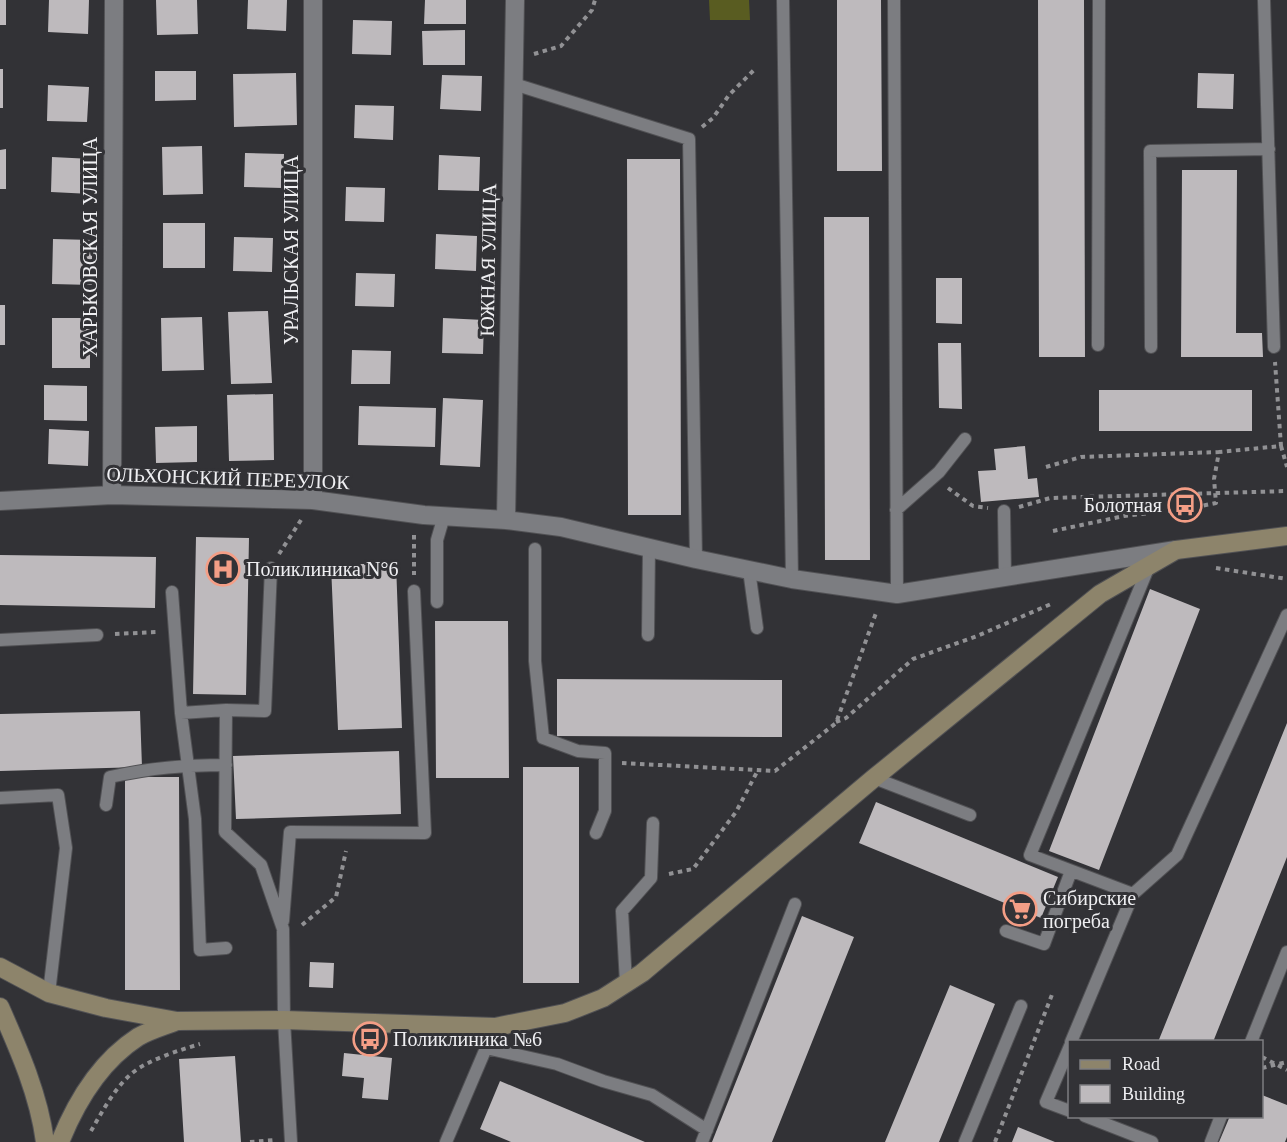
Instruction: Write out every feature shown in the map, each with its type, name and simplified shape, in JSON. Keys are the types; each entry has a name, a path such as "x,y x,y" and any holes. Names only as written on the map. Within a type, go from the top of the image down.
{"street":[{"name":"ХАРЬКОВСКАЯ УЛИЦА","path":"112,495 114,0"},
{"name":"УРАЛЬСКАЯ УЛИЦА","path":"313,0 313,500"},
{"name":"ЮЖНАЯ УЛИЦА","path":"506,520 515,0"},
{"name":"ОЛЬХОНСКИЙ ПЕРЕУЛОК","path":"0,501 112,495 313,500 414,513 506,520 561,527 792,579 897,594 1176,550"},
{"path":"0,967 49,993 105,1008 177,1020 284,1020 495,1027 565,1013 603,998 642,973 874,778 1100,594 1176,550 1287,537"},
{"path":"0,1007 20,1051 42,1122 45,1142"},
{"path":"60,1142 81,1096 109,1062 138,1037 177,1020"}],"lane":[{"path":"783,0 792,579"},
{"path":"894,0 897,594"},
{"path":"1098,345 1100,0"},
{"path":"1264,0 1274,347"},
{"path":"514,84 689,139 696,559"},
{"path":"1151,347 1150,151 1269,149"},
{"path":"896,510 939,472 965,439"},
{"path":"1004,511 1005,576"},
{"path":"437,602 437,540 444,516"},
{"path":"648,635 649,547"},
{"path":"535,549 536,662 543,738 578,751 605,753 605,812 596,833"},
{"path":"1133,894 1030,855 1149,566"},
{"path":"181,713 226,710 265,711 271,568"},
{"path":"749,570 758,628"},
{"path":"291,1142 284,1020 283,935 290,832 425,833 414,591"},
{"path":"172,592 181,713 195,819 200,950 226,948"},
{"path":"1071,1040 1133,894 1177,855 1287,615"},
{"path":"0,640 97,635"},
{"path":"226,710 225,832 261,865 283,935"},
{"path":"106,805 110,777 156,767 226,765"},
{"path":"874,778 970,815"},
{"path":"0,798 58,795 66,848 49,993"},
{"path":"626,983 622,911 651,878 653,823"},
{"path":"1006,931 1044,944 1071,871"},
{"path":"702,1142 795,904"},
{"path":"1251,1040 1287,952"},
{"path":"965,1142 1021,1006"},
{"path":"446,1142 495,1027"},
{"path":"486,1048 557,1064 603,1081 652,1095 707,1130"},
{"path":"1068,1051 1046,1102 1068,1110"},
{"path":"1090,1118 1152,1142"},
{"path":"1211,1142 1220,1118"}],"path":[{"path":"514,59 561,46 592,10 596,0"},
{"path":"689,139 713,118 729,95 756,68"},
{"path":"1274,347 1281,446 1287,467"},
{"path":"1046,467 1081,457 1219,452 1281,446"},
{"path":"1053,531 1124,516 1216,503 1215,479 1219,452"},
{"path":"1050,498 1287,491"},
{"path":"271,568 313,500"},
{"path":"414,513 414,591"},
{"path":"1213,568 1287,579"},
{"path":"605,762 775,771 836,723 846,718 913,659 977,636 1051,604"},
{"path":"836,723 876,614"},
{"path":"97,635 174,631"},
{"path":"651,878 693,869 736,812 758,770"},
{"path":"283,935 336,897 350,832"},
{"path":"995,1142 1053,992"},
{"path":"89,1135 107,1104 132,1073 171,1052 201,1044"},
{"path":"1263,1058 1287,1070"},
{"path":"1263,1068 1287,1062"}],"green space":[{"path":"709,0 749,0 750,20 710,20"}],"building":[{"path":"0,0 6,0 6,25 0,25"},
{"path":"49,0 89,0 88,34 48,32"},
{"path":"156,0 197,0 198,34 157,35"},
{"path":"248,0 287,0 286,31 247,29"},
{"path":"425,0 466,0 466,24 424,24"},
{"path":"837,0 881,0 882,171 837,171"},
{"path":"1038,0 1084,0 1085,357 1039,357"},
{"path":"353,20 392,21 391,55 352,54"},
{"path":"465,30 465,65 423,65 422,31"},
{"path":"0,69 3,69 3,108 0,108"},
{"path":"155,71 196,71 196,100 155,101"},
{"path":"296,73 297,125 234,127 233,74"},
{"path":"1198,73 1234,74 1233,109 1197,108"},
{"path":"442,75 482,76 481,111 440,109"},
{"path":"48,85 89,87 87,122 47,121"},
{"path":"355,105 394,106 393,140 354,138"},
{"path":"202,146 203,194 163,195 162,147"},
{"path":"6,149 6,189 0,189 0,150"},
{"path":"245,153 284,154 283,188 244,187"},
{"path":"439,155 480,157 479,191 438,190"},
{"path":"52,157 92,159 91,194 51,192"},
{"path":"627,159 680,159 681,515 628,515"},
{"path":"1182,170 1237,170 1236,333 1262,333 1263,357 1181,357"},
{"path":"346,187 385,188 384,222 345,221"},
{"path":"824,217 869,217 870,560 825,560"},
{"path":"163,223 205,223 205,268 163,268"},
{"path":"436,234 477,236 476,271 435,269"},
{"path":"234,237 273,238 272,272 233,271"},
{"path":"53,239 92,240 92,285 52,284"},
{"path":"356,273 395,274 394,307 355,306"},
{"path":"936,278 962,278 962,324 936,323"},
{"path":"0,305 5,305 5,345 0,345"},
{"path":"268,311 272,383 231,384 228,312"},
{"path":"202,317 204,370 162,371 161,318"},
{"path":"52,318 90,318 90,368 52,368"},
{"path":"443,318 484,320 483,354 442,353"},
{"path":"938,343 961,343 962,409 939,408"},
{"path":"352,350 391,351 390,384 351,384"},
{"path":"44,385 87,386 87,421 44,420"},
{"path":"1099,390 1252,390 1252,431 1099,431"},
{"path":"273,394 274,460 229,461 227,395"},
{"path":"443,398 483,400 480,467 440,465"},
{"path":"359,406 436,408 435,447 358,445"},
{"path":"197,426 197,462 156,463 155,427"},
{"path":"49,429 89,431 88,466 48,464"},
{"path":"1025,446 1028,479 1037,478 1039,497 981,502 978,471 996,470 994,449"},
{"path":"196,537 249,538 246,695 193,694"},
{"path":"0,555 156,557 155,608 0,605"},
{"path":"396,563 402,728 338,730 331,565"},
{"path":"1150,589 1200,609 1099,870 1049,851"},
{"path":"435,621 508,621 509,778 436,778"},
{"path":"557,679 782,680 782,737 557,736"},
{"path":"140,711 142,767 0,771 0,714"},
{"path":"1287,723 1287,857 1214,1040 1159,1040"},
{"path":"399,751 401,814 236,819 233,756"},
{"path":"523,767 579,767 579,983 523,983"},
{"path":"125,777 179,777 180,990 125,990"},
{"path":"876,802 1058,877 1041,918 859,843"},
{"path":"802,916 854,937 772,1142 712,1142"},
{"path":"310,962 334,963 333,988 309,987"},
{"path":"950,985 995,1004 939,1142 885,1142"},
{"path":"344,1053 392,1058 388,1100 362,1098 364,1078 342,1076"},
{"path":"235,1056 241,1142 184,1142 179,1059"},
{"path":"500,1081 645,1142 511,1142 480,1129"},
{"path":"1263,1095 1287,1105 1285,1142 1219,1142 1229,1118 1263,1118"},
{"path":"1018,1127 1055,1142 1012,1142"}],"place":[{"name":"Болотная","path":"1185,505"},
{"name":"Поликлиника N°6","path":"223,569"},
{"name":"Сибирские погреба","path":"1020,909"},
{"name":"Поликлиника №6","path":"370,1039"}]}
